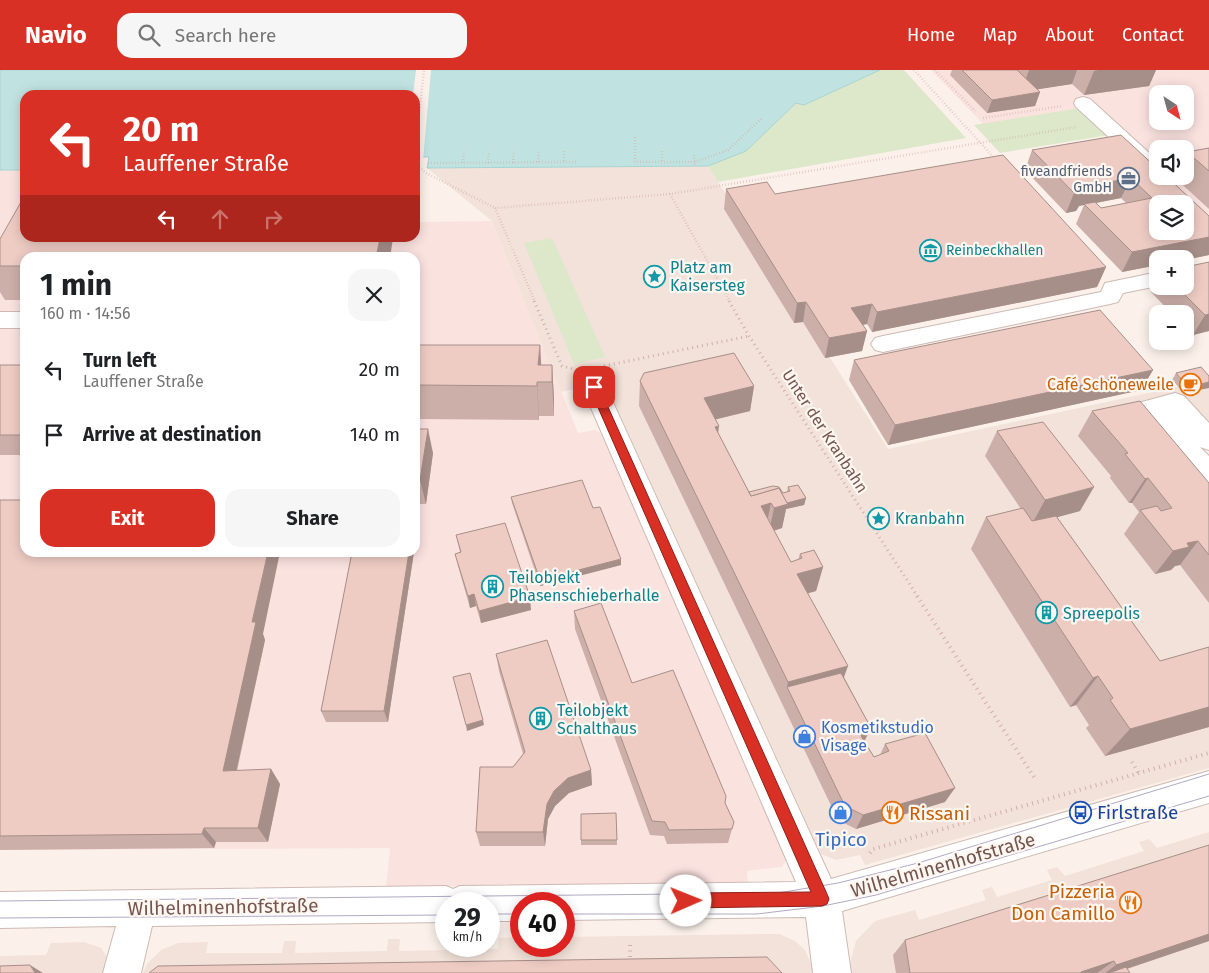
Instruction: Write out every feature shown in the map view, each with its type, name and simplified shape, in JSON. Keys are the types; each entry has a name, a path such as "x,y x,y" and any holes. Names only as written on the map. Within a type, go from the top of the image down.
{"street":[{"path":"1083,103 1149,163"},
{"path":"883,344 1110,297 1107,281 1149,279"},
{"path":"0,320 20,320"},
{"path":"587,379 822,899 832,973"},
{"path":"1209,440 1175,402 1151,408 1209,474"},
{"name":"Wilhelminenhofstraße","path":"500,903 822,899 1209,787"},
{"name":"Wilhelminenhofstraße","path":"0,910 435,904"},
{"path":"122,973 139,908"}],"path":[{"path":"420,106 424,70"},
{"path":"914,70 1000,165"},
{"path":"935,70 975,111"},
{"path":"983,118 1083,103"},
{"path":"635,137 635,162 695,164 728,150 762,118"},
{"path":"420,167 495,208 670,194 1104,122"},
{"path":"463,163 464,151"},
{"path":"488,163 489,151"},
{"path":"513,163 514,151"},
{"path":"538,162 539,151"},
{"path":"564,151 564,162"},
{"path":"662,151 662,162"},
{"path":"694,155 695,164"},
{"path":"428,163 577,162"},
{"name":"Unter der Kranbahn","path":"670,194 749,336 1034,777"},
{"path":"495,208 562,366 587,379 749,336"},
{"path":"868,855 873,849 1209,753"},
{"path":"1132,762 1143,779"},
{"path":"630,945 630,960"}],"shaded area":[{"path":"931,70 1209,70 1209,228 1194,214 1194,195 1174,195 1163,185 1194,185 1194,140 1149,140 1149,172 1080,108 983,124"},
{"path":"708,166 888,449 1209,380 1209,425 1182,395 1137,404 1209,490 1209,768 865,865 860,855 836,860 821,854 605,382 561,392 492,221 427,168"},
{"path":"0,169 20,169 20,242 420,242 420,222 492,221 578,433 595,430 605,435 787,859 782,867 747,871 748,882 386,887 390,848 0,850"},
{"path":"1209,832 1209,973 850,973 850,963 856,941 875,921 915,910 919,920 986,900 982,890 992,887 997,897 1052,880 1047,870 1057,867 1065,876 1144,851 1139,842 1149,839 1157,848"},
{"path":"779,934 795,941 805,950 815,973 143,973 147,964 161,950 178,943 208,942 206,953 282,953 284,941 296,941 295,953 387,951 388,939 400,939 399,951 435,950 435,957 500,957 500,938 510,938 510,957 575,957 575,937"},
{"path":"84,942 101,948 107,957 107,973 0,973 0,956 46,955 51,943"}],"green space":[{"path":"880,70 904,70 966,138 718,182 708,166 746,151 796,103 804,105"},
{"path":"1080,108 1109,135 1000,153 974,125"},
{"path":"552,238 605,357 574,364 524,243"}],"water":[{"path":"0,70 880,70 804,105 796,103 746,151 708,166 427,168 429,157 420,157 420,90 20,90 20,170 0,170"}],"pier":[{"path":"416,70 431,70 423,160 420,160 420,90 414,90"}],"building":[{"path":"962,70 1017,70 1040,92 992,100"},
{"path":"1121,135 1149,161 1149,185 1176,185 1186,195 1149,195 1131,178 1081,187 1085,191 1074,193 1032,150"},
{"path":"1209,148 1209,171 1194,158 1194,151"},
{"name":"Reinbeckhallen","path":"1003,155 1106,267 877,312 872,304 851,308 867,331 829,338 806,302 797,303 726,189 767,182 775,194"},
{"path":"1149,199 1149,240 1194,240 1132,252 1084,204 1095,202 1101,208"},
{"path":"1194,202 1209,216 1209,237 1194,240"},
{"path":"20,204 20,242 379,242 377,252 20,252 20,266 0,266 0,239"},
{"path":"1209,262 1209,314 1205,315 1185,295 1194,295 1194,265"},
{"path":"1100,310 1153,370 895,425 854,360"},
{"path":"420,345 540,345 538,365 552,365 552,382 537,382 537,386 420,385"},
{"path":"734,353 754,386 704,398 719,426 715,427 751,496 779,488 788,504 774,508 771,503 761,506 791,562 802,558 800,554 814,550 823,567 797,574 848,666 788,682 640,381 644,373"},
{"path":"0,365 20,365 20,435 0,435"},
{"path":"1201,367 1209,376 1209,382 1188,387 1176,373"},
{"path":"1140,401 1209,483 1209,555 1198,541 1187,543 1189,547 1173,551 1140,510 1157,506 1161,511 1172,508 1148,478 1145,479 1125,454 1128,453 1092,411"},
{"path":"1043,422 1094,487 1045,500 997,431"},
{"path":"420,429 428,429 420,480"},
{"path":"582,480 593,508 600,507 621,559 540,580 511,497"},
{"path":"798,485 806,498 787,503 779,488 751,496 749,492 773,486 779,487 783,493 790,491 788,487"},
{"path":"0,500 20,500 20,557 267,557 252,622 256,622 223,771 271,769 258,828 204,828 202,834 0,836"},
{"path":"1023,508 1032,521 1056,516 1160,661 1209,647 1209,707 1130,729 1110,700 1113,698 1098,676 1093,678 986,517"},
{"name":"Teilobjekt Phasenschieberhalle","path":"505,523 530,597 479,611 474,594 468,596 455,554 461,552 456,535"},
{"path":"351,557 408,557 384,711 321,711"},
{"path":"601,603 632,683 673,670 726,796 725,803 734,822 732,829 669,830 665,822 652,821 574,611"},
{"name":"Teilobjekt Schalthaus","path":"547,640 591,770 568,778 554,791 547,804 543,832 476,832 480,767 513,767 525,752 496,654"},
{"path":"470,673 483,720 466,725 453,677"},
{"path":"841,673 871,728 864,730 861,736 874,757 889,751 885,744 925,733 955,788 863,815 845,806 787,687"},
{"path":"616,813 617,840 581,840 581,814"},
{"path":"1209,845 1209,934 1116,965 1114,961 1081,973 910,973 905,940"},
{"path":"767,957 782,973 149,973 158,966"},
{"path":"30,965 35,973 0,973 0,966"},
{"path":"1126,967 1130,973 1109,973"}],"tram line":[{"path":"0,901 778,893 838,883 918,863 1209,774"},
{"path":"575,914 757,914 823,906 876,895 1209,796"},
{"path":"500,914 510,914"},
{"path":"0,918 435,915"}],"place":[{"name":"fiveandfriends GmbH","path":"1128,179"},
{"name":"Reinbeckhallen","path":"930,250"},
{"name":"Platz am Kaisersteg","path":"654,276"},
{"name":"Café Schöneweile","path":"1190,384"},
{"name":"Kranbahn","path":"879,518"},
{"name":"Teilobjekt Phasenschieberhalle","path":"493,586"},
{"name":"Spreepolis","path":"1047,613"},
{"name":"Teilobjekt Schalthaus","path":"541,719"},
{"name":"Kosmetikstudio Visage","path":"805,736"},
{"name":"Firlstraße","path":"1081,812"},
{"name":"Tipico","path":"841,813"},
{"name":"Rissani","path":"893,813"},
{"name":"Pizzeria Don Camillo","path":"1131,902"}],"route":[{"path":"594,387 822,899 686,901"}]}
